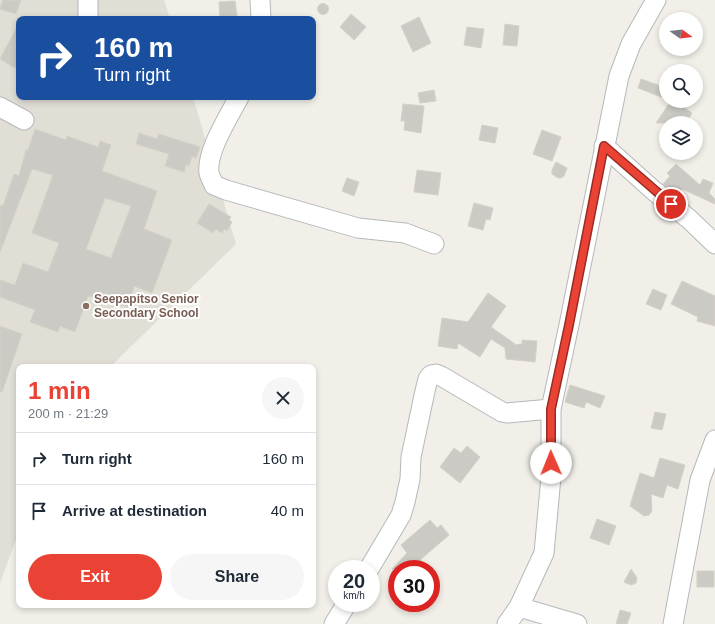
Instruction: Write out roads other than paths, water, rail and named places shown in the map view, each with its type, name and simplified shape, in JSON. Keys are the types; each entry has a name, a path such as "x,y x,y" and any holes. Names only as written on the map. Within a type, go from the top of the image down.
{"street":[{"path":"88,0 88,16"},
{"path":"260,0 261,16"},
{"path":"507,624 519,607 544,553 551,477 551,409 604,146 619,76 631,44 656,0"},
{"path":"237,100 216,141 209,161 209,174 214,185 226,190 358,228 405,233 434,244"},
{"path":"0,107 24,120"},
{"path":"604,146 653,190 689,219 715,244"},
{"path":"374,560 401,515 405,502 410,479 411,457 425,392 431,375 436,374 440,376 502,412 507,413 551,409"},
{"path":"673,624 700,480 715,440"},
{"path":"519,607 577,624"},
{"path":"334,624 342,612"}],"place":[{"name":"Seepapitso Senior Secondary School","path":"86,306"}]}
